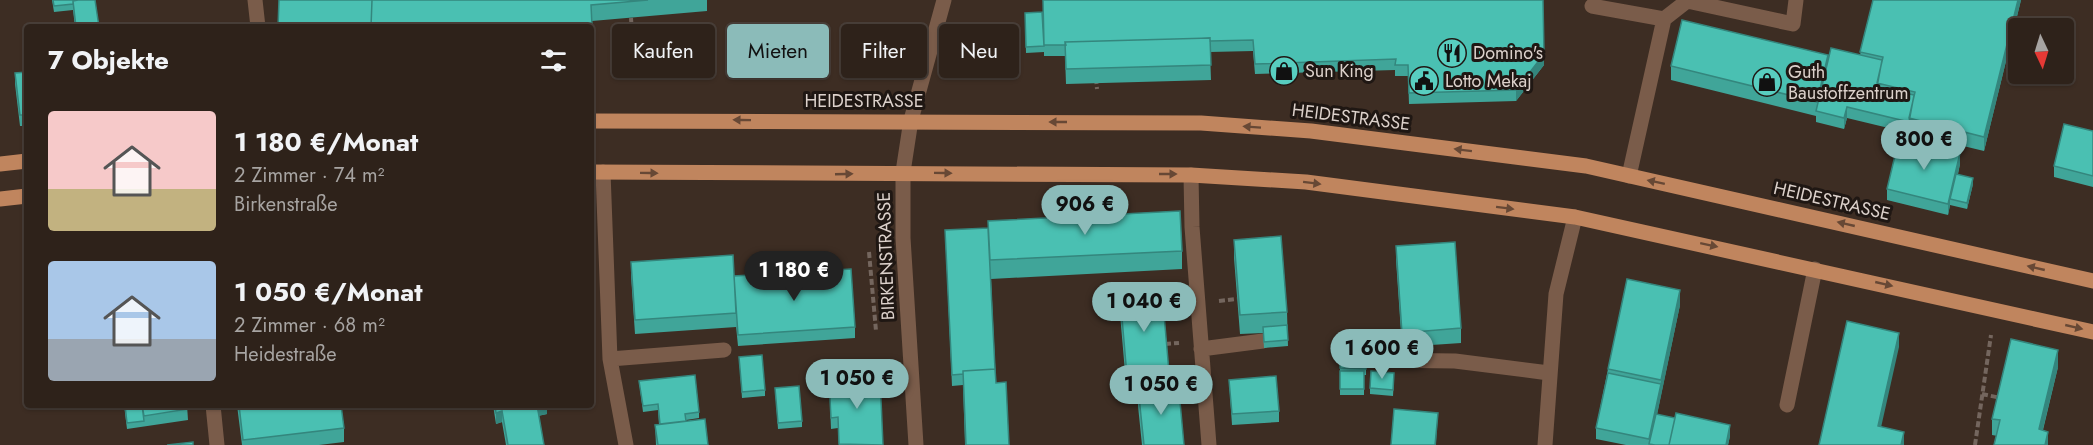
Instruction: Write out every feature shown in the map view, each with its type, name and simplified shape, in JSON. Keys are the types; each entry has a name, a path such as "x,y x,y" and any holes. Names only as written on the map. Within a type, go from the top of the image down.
{"main road":[{"name":"HEIDESTRASSE","path":"594,121 911,120 1201,123 1311,131 1586,166 2093,281"},
{"path":"0,164 24,160"},
{"path":"597,172 831,175 903,172 1191,175 1306,182 1575,217 2093,332"},
{"path":"0,199 24,196"}],"street":[{"path":"255,0 258,24"},
{"name":"BIRKENSTRASSE","path":"916,445 903,237 903,172 911,120 944,0"},
{"path":"1629,176 1664,19 1687,0 1793,24 1796,0"},
{"path":"1592,6 1664,19"},
{"path":"597,172 610,359 626,445"},
{"path":"1191,175 1201,349 1207,366 1209,445"},
{"path":"1545,445 1556,294 1575,217"},
{"path":"1787,405 1815,269"},
{"path":"1201,349 1263,341"},
{"path":"610,359 724,350"},
{"path":"1377,360 1455,362 1549,373"},
{"path":"213,408 218,445"}],"path":[{"path":"631,18 631,24"},
{"path":"1096,71 1097,90"},
{"path":"869,252 876,331"},
{"path":"1132,287 1196,283"},
{"path":"1975,445 1992,335"},
{"path":"1165,344 1179,343"},
{"path":"1982,393 2001,398"}],"building":[{"path":"53,0 78,0 73,1 73,4 54,6"},
{"path":"95,0 99,24 76,24 73,1"},
{"path":"279,0 372,0 371,24 278,24"},
{"path":"372,0 648,0 591,5 592,24 371,24"},
{"path":"1043,0 1543,0 1544,54 1516,90 1409,93 1408,65 1395,65 1396,59 1255,64 1253,40 1210,41 1210,38 1065,42 1066,45 1044,45"},
{"path":"1873,0 2018,0 2014,18 2008,18 2008,40 1984,137 1909,118 1915,92 1877,83 1883,57 1860,52"},
{"path":"1042,12 1044,46 1026,47 1025,13"},
{"path":"1682,20 1828,55 1817,102 1671,66"},
{"path":"1210,38 1211,65 1066,69 1065,42"},
{"path":"1831,48 1882,60 1877,87 1914,95 1909,122 1847,107 1844,118 1816,111"},
{"path":"24,72 24,115 20,115 15,73"},
{"path":"2064,124 2093,131 2093,176 2054,166"},
{"path":"1899,139 1960,153 1948,204 1887,189"},
{"path":"1956,174 1973,178 1967,203 1950,199"},
{"path":"1180,211 1182,251 990,260 988,221"},
{"path":"988,228 995,369 963,371 963,374 952,375 945,230"},
{"path":"1281,236 1287,312 1240,315 1234,240"},
{"path":"1455,242 1461,328 1402,333 1396,246"},
{"path":"733,255 736,313 635,320 631,262"},
{"path":"851,269 855,327 738,335 734,276"},
{"path":"1627,279 1680,290 1661,380 1608,369"},
{"path":"1162,291 1169,372 1127,376 1120,295"},
{"path":"1847,321 1899,333 1878,426 1904,432 1901,445 1819,445"},
{"path":"1287,325 1288,340 1264,342 1263,327"},
{"path":"1340,336 1366,337 1366,369 1340,368"},
{"path":"2011,339 2058,350 2039,429 2048,432 2045,445 1994,445 2000,420 1992,419"},
{"path":"762,355 765,390 742,392 739,357"},
{"path":"995,369 996,383 1006,382 1009,445 966,445 963,371"},
{"path":"1340,371 1364,371 1364,389 1340,389"},
{"path":"1371,371 1394,373 1393,390 1370,388"},
{"path":"1608,373 1661,384 1649,439 1596,428"},
{"path":"695,375 699,412 685,414 686,421 660,424 658,404 643,406 639,381"},
{"path":"1276,376 1279,411 1232,414 1229,380"},
{"path":"880,377 883,445 839,444 838,417 831,418 829,379"},
{"path":"1169,384 1169,391 1179,391 1184,445 1144,445 1138,387"},
{"path":"799,386 802,421 778,423 775,388"},
{"path":"125,408 142,408 144,421 127,423"},
{"path":"143,408 188,409 144,416"},
{"path":"239,408 341,408 344,428 243,440"},
{"path":"495,408 538,408 544,445 508,445 502,411 496,413"},
{"path":"1394,409 1438,413 1435,445 1391,445"},
{"path":"1676,413 1730,425 1726,445 1669,445"},
{"path":"1656,414 1675,418 1669,445 1649,444"},
{"path":"705,419 708,445 658,445 655,425"},
{"path":"193,442 193,445 167,445"}],"place":[{"name":"Domino's","path":"1452,53"},
{"name":"Sun King","path":"1284,71"},
{"name":"Lotto Mekaj","path":"1424,81"},
{"name":"Guth Baustoffzentrum","path":"1767,82"}]}
